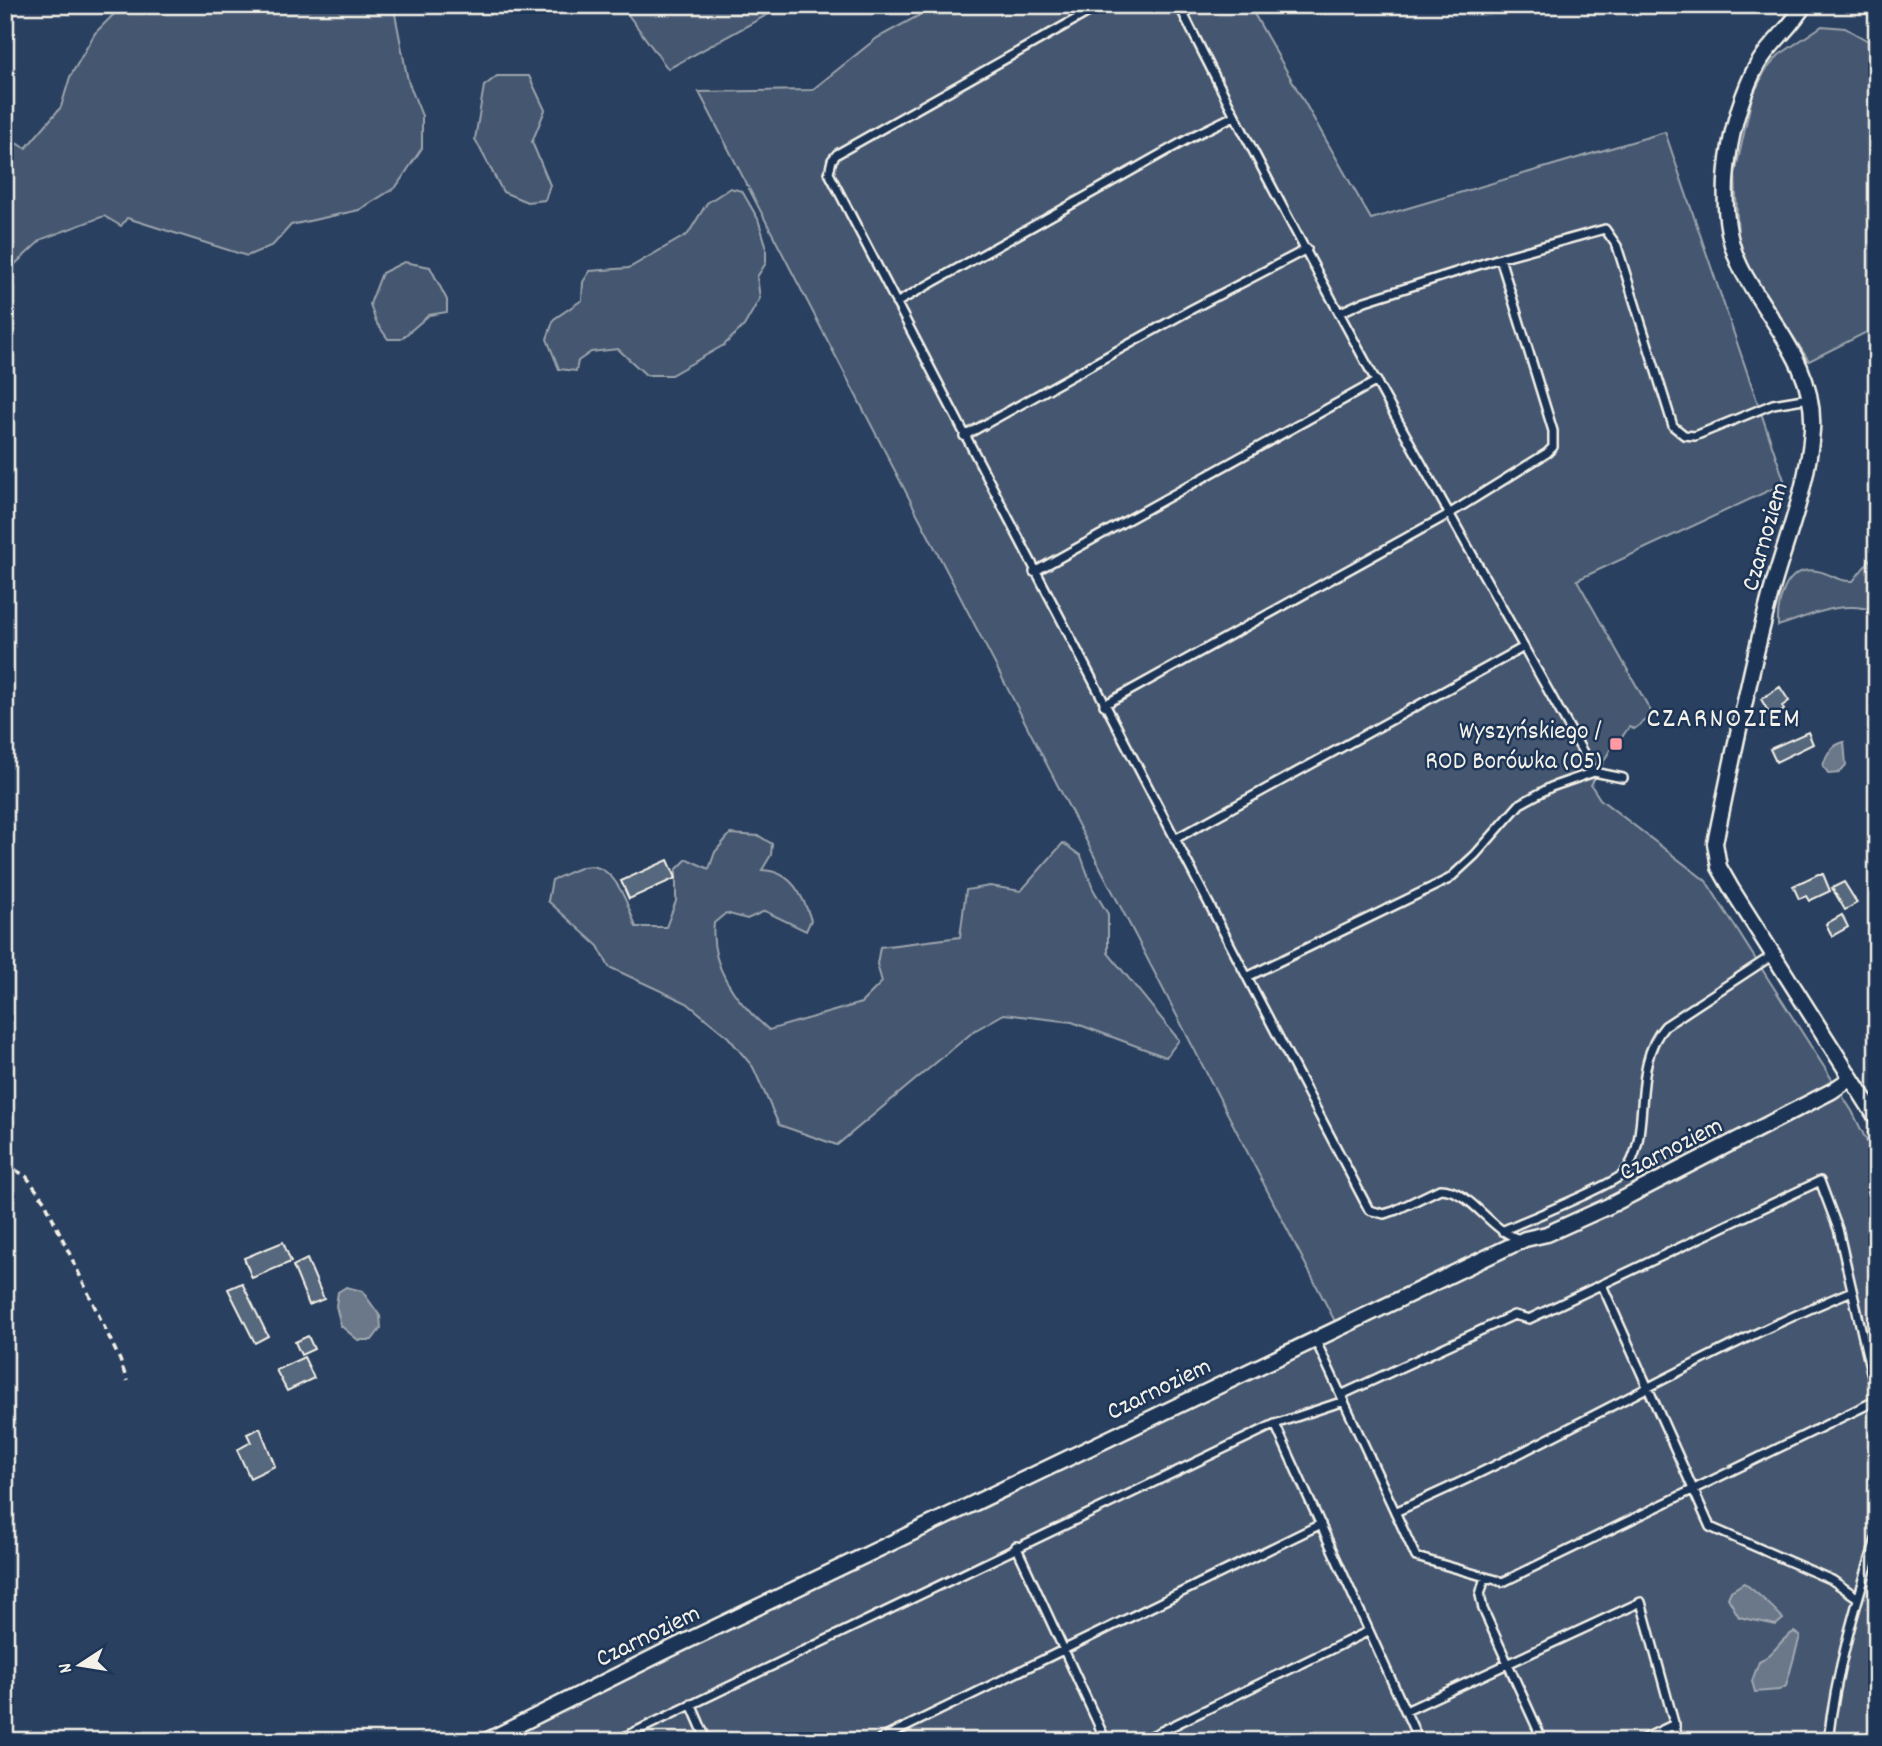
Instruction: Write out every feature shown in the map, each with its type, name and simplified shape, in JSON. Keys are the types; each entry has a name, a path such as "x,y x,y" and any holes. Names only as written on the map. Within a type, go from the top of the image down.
{"street":[{"name":"Czarnoziem","path":"1804,5 1768,48 1754,71 1743,98 1734,134 1725,205 1726,228 1742,270 1788,339 1809,398 1812,428 1801,501 1770,598 1715,843 1719,867 1877,1119"},
{"name":"Czarnoziem","path":"486,1741 1315,1338 1525,1239 1566,1226 1611,1205 1832,1091 1851,1078"}],"lane":[{"path":"1101,5 837,154 832,160 829,173 1034,572 1369,1210 1384,1214 1440,1189 1448,1189 1457,1193 1502,1231 1525,1239"},
{"path":"1180,5 1234,116 1377,381 1594,772"},
{"path":"896,303 1195,135 1234,116"},
{"path":"1341,312 1364,301 1598,229 1609,232 1617,246 1674,426 1684,435 1695,436 1773,404 1809,398"},
{"path":"964,436 1192,309 1307,250"},
{"path":"1104,705 1449,513 1548,453 1554,440 1500,258"},
{"path":"1034,572 1377,381"},
{"path":"1175,839 1524,647"},
{"path":"1247,977 1449,879 1475,855 1520,804 1551,787 1594,772 1623,778"},
{"path":"1502,1231 1622,1175 1635,1156 1641,1095 1652,1040 1665,1026 1773,955"},
{"path":"616,1741 1016,1546 1275,1424 1343,1398 1514,1315 1529,1319 1820,1181 1838,1229 1877,1399 1503,1582 1416,1557 1343,1398 1315,1338"},
{"path":"1602,1284 1710,1527 1832,1580 1858,1598"},
{"path":"1395,1512 1481,1475 1565,1428 1796,1314 1852,1291"},
{"path":"1275,1424 1418,1737 1402,1741"},
{"path":"877,1741 1321,1524"},
{"path":"1828,1741 1835,1684 1877,1536"},
{"path":"1016,1546 1106,1741"},
{"path":"1485,1577 1480,1595 1482,1609 1543,1741"},
{"path":"1406,1712 1641,1602 1679,1741"},
{"path":"1141,1741 1369,1630"},
{"path":"691,1704 708,1741"},
{"path":"1639,1741 1675,1724"}],"path":[{"path":"5,1164 26,1176 45,1202 120,1360 127,1381"}],"shaded area":[{"path":"123,5 398,5 395,14 408,81 422,116 422,148 396,187 359,210 291,225 273,245 247,256 127,218 121,226 104,216 42,239 12,267 5,293 5,138 26,148 61,107 70,77 95,33"},
{"path":"621,5 785,5 668,69"},
{"path":"938,5 1249,5 1371,219 1665,132 1785,483 1577,580 1653,715 1634,729 1629,727 1622,737 1617,737 1591,785 1600,799 1706,881 1852,1111 1877,1162 1877,1741 499,1741 574,1701 1341,1333 699,92 812,90 877,38"},
{"path":"1822,26 1845,28 1877,46 1877,327 1809,361 1747,264 1738,237 1735,174 1752,97 1765,71 1779,55"},
{"path":"497,76 529,76 545,110 532,142 550,185 545,200 527,202 503,192 475,139 484,86"},
{"path":"730,188 742,191 758,219 766,245 766,263 757,277 760,298 744,326 724,345 671,375 646,375 618,349 591,352 578,361 576,371 559,369 547,339 554,319 582,300 583,282 590,271 629,268 688,234 707,203"},
{"path":"404,262 430,267 447,300 447,312 429,315 401,339 388,339 376,322 370,304 382,273"},
{"path":"1877,551 1877,612 1865,608 1840,608 1815,613 1778,626 1781,597 1790,580 1797,574 1817,571 1853,581"},
{"path":"1844,742 1846,765 1839,773 1829,774 1823,766 1826,758 1833,748"},
{"path":"730,834 759,836 772,844 771,855 762,870 781,875 795,886 811,920 806,931 765,911 747,919 726,913 714,923 716,954 727,982 746,1008 769,1030 861,1003 882,982 877,964 880,947 960,937 966,890 990,886 1021,891 1063,843 1081,856 1093,889 1108,914 1108,953 1179,1040 1166,1057 1072,1022 1004,1014 974,1031 837,1145 779,1125 753,1067 728,1037 687,1003 609,967 598,946 548,901 552,880 583,867 594,867 604,870 612,877 636,927 666,927 676,901 676,870 687,859 709,869 715,852"},
{"path":"346,1287 362,1291 380,1316 381,1328 372,1340 358,1340 341,1326 336,1306 338,1292"},
{"path":"1744,1583 1783,1619 1776,1625 1739,1617 1728,1598 1731,1591"},
{"path":"1794,1632 1800,1636 1786,1686 1779,1690 1755,1692 1752,1681 1759,1662"}],"building":[{"path":"1780,687 1789,701 1782,706 1784,710 1772,718 1761,699"},
{"path":"1808,732 1813,744 1776,762 1770,749"},
{"path":"668,860 676,878 629,899 621,881"},
{"path":"1823,874 1830,891 1809,901 1806,896 1799,899 1793,886"},
{"path":"1844,882 1857,903 1845,910 1832,888"},
{"path":"1842,915 1848,927 1832,936 1826,924"},
{"path":"283,1242 291,1262 252,1278 244,1258"},
{"path":"307,1259 324,1299 309,1305 293,1266"},
{"path":"242,1283 268,1336 255,1343 228,1289"},
{"path":"308,1336 314,1349 301,1355 295,1342"},
{"path":"304,1357 314,1378 287,1391 276,1370"},
{"path":"260,1428 275,1466 250,1478 237,1450 251,1442 247,1434"}],"place":[{"name":"Wyszyńskiego / ROD Borówka (05)","path":"1616,744"}],"district":[{"name":"CZARNOZIEM","path":"1724,716"}]}
